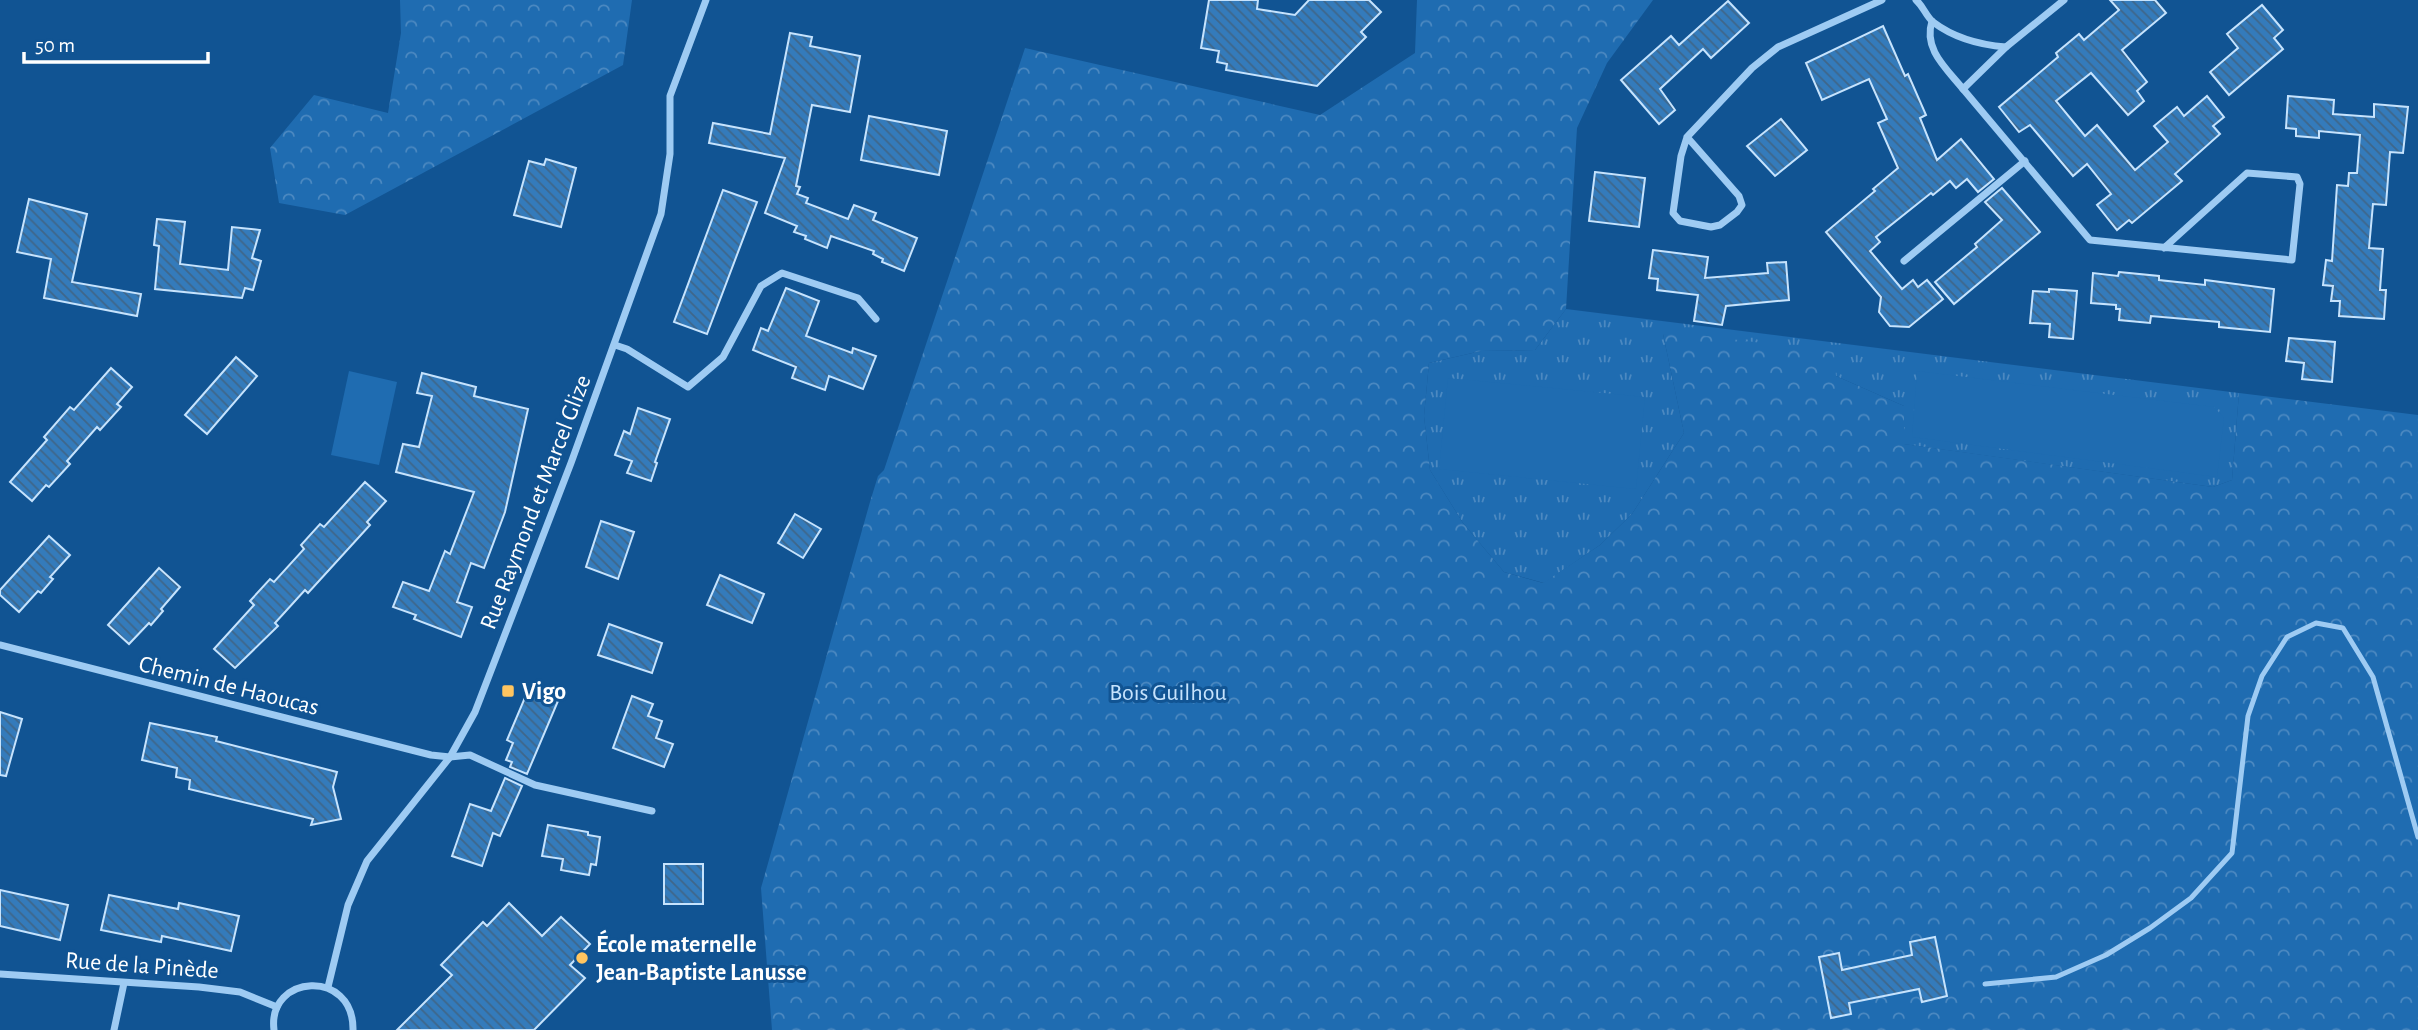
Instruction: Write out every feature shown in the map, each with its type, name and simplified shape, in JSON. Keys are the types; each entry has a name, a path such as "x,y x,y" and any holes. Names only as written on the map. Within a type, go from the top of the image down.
{"street":[{"name":"Rue Raymond et Marcel Glize","path":"327,987 348,905 367,861 450,757 489,678 662,214 670,154 670,96 706,0"},
{"path":"1687,137 1739,196 1742,205 1720,225 1711,227 1680,221 1673,213 1681,156 1687,137 1752,68 1778,47 1882,0"},
{"path":"1916,0 1931,21 1962,38 1985,46 2006,47"},
{"path":"1963,89 2006,47 2064,0"},
{"path":"1931,21 1928,33 1933,52 2090,240 2164,248 2292,260 2300,184 2297,177 2247,173 2164,248"},
{"path":"1904,261 2025,161"},
{"path":"615,345 627,349 688,387 723,357 761,286 782,273 858,298 876,319"},
{"name":"Chemin de Haoucas","path":"0,645 431,755 470,755 536,785 652,811"},
{"name":"Rue de la Pinède","path":"0,974 240,992 277,1007"},
{"path":"114,1030 124,983"},
{"path":"274,1030 277,1007 286,995 297,988 311,985 327,987 340,994 349,1005 354,1018 353,1030"}],"lane":[{"path":"1984,984 2056,977 2106,955 2191,898 2232,853 2248,716 2262,676 2287,637 2316,622 2343,628 2373,677 2418,836"}],"green space":[{"path":"400,0 632,0 623,65 345,215 279,203 270,148 314,95 388,113 401,33"},
{"name":"Bois Guilhou","path":"1417,0 1653,0 1607,63 1577,128 1566,309 1535,350 1481,351 1429,363 1424,416 1430,470 1463,523 1504,572 1543,583 1600,545 1632,514 1684,433 1663,334 1699,335 1834,352 1836,376 1904,406 1904,444 2213,487 2232,480 2239,393 2418,415 2418,1030 772,1030 761,888 878,476 884,470 1025,48 1320,115 1415,53"},
{"path":"1566,309 2239,393 2232,480 2213,487 1903,444 1904,406 1836,376 1663,334 1684,433 1632,514 1600,545 1544,583 1504,572 1463,523 1430,470 1424,416 1429,363 1481,351 1535,350"},
{"path":"349,371 397,382 379,465 331,455"},
{"path":"1917,371 2214,407 2224,418 2217,477 1912,437"},
{"path":"1448,378 1645,397 1636,489 1439,469"}],"building":[{"path":"1209,0 1258,0 1257,9 1295,15 1309,0 1369,0 1381,12 1361,32 1366,37 1317,86 1226,70 1227,64 1217,62 1219,51 1201,48"},
{"path":"2110,0 2155,0 2166,13 2122,50 2147,82 2137,91 2144,101 2128,115 2091,73 2056,101 2085,136 2097,125 2135,170 2168,142 2154,126 2177,107 2184,116 2207,96 2224,117 2213,126 2220,134 2175,174 2182,181 2132,223 2129,220 2117,230 2097,205 2111,194 2087,164 2073,176 2030,125 2019,132 1999,107 2058,57 2056,53 2079,34 2084,40 2119,10"},
{"path":"1728,1 1749,23 1711,58 1703,49 1660,89 1675,110 1659,124 1621,80 1671,36 1679,45"},
{"path":"2262,5 2283,30 2274,38 2283,49 2229,95 2210,72 2238,48 2227,34"},
{"path":"1883,26 1926,115 1920,118 1937,160 1961,139 1994,179 1978,192 1967,179 1956,188 1950,181 1876,237 1880,242 1870,251 1902,289 1913,280 1918,287 1927,280 1943,299 1909,327 1890,326 1879,312 1881,297 1826,232 1898,168 1878,123 1887,119 1869,79 1822,100 1806,63"},
{"path":"790,33 812,37 810,46 860,56 850,112 812,105 796,186 800,187 797,194 808,198 806,203 848,219 854,205 876,213 873,220 917,238 904,271 882,262 883,259 873,254 874,251 831,236 827,248 805,239 806,236 794,232 797,226 765,213 785,158 709,143 713,123 770,134"},
{"path":"2288,96 2334,100 2333,114 2374,117 2374,104 2408,107 2403,153 2390,152 2386,205 2373,204 2369,248 2383,249 2380,290 2386,290 2384,319 2339,316 2340,301 2331,301 2333,286 2323,285 2326,260 2332,261 2337,185 2348,186 2349,173 2357,173 2360,135 2319,131 2319,138 2296,136 2296,129 2286,128"},
{"path":"869,116 947,131 939,175 861,160"},
{"path":"1781,119 1807,150 1775,176 1747,146"},
{"path":"546,159 576,168 561,227 514,215 529,161 544,165"},
{"path":"1595,172 1645,178 1639,227 1589,221"},
{"path":"2002,188 2040,232 1954,304 1935,282 1977,247 1975,244 2002,220 1985,202"},
{"path":"723,190 757,202 707,334 674,322"},
{"path":"29,199 87,214 72,282 141,294 137,316 44,298 51,259 17,252"},
{"path":"157,219 185,222 180,264 228,270 232,227 260,230 252,258 261,261 253,290 245,288 242,298 155,289 159,246 154,245"},
{"path":"1653,250 1708,257 1705,278 1768,273 1767,263 1786,262 1789,300 1726,306 1722,325 1694,321 1698,295 1657,290 1658,279 1649,278"},
{"path":"2119,272 2159,276 2159,280 2205,285 2205,280 2274,289 2270,332 2219,327 2219,322 2151,316 2150,323 2119,320 2120,309 2116,309 2116,305 2091,303 2093,273 2118,276"},
{"path":"786,288 819,301 806,336 852,353 853,348 876,356 863,389 829,376 825,390 792,378 796,367 753,350 761,328 768,331"},
{"path":"2049,289 2077,291 2073,339 2049,337 2050,324 2030,323 2033,291 2049,292"},
{"path":"2289,338 2335,342 2332,382 2302,379 2304,363 2286,361"},
{"path":"236,357 257,376 207,434 185,415"},
{"path":"111,368 132,387 117,404 121,407 100,430 97,427 67,461 70,464 32,501 10,482 47,440 44,437 70,407 74,410"},
{"path":"422,373 476,387 474,396 528,409 505,512 484,568 471,563 457,602 472,607 461,637 414,619 416,615 393,607 403,582 429,591 445,551 450,554 474,492 396,472 403,444 419,447 432,396 417,393"},
{"path":"638,408 670,419 651,481 627,473 632,461 615,455 624,431 630,434"},
{"path":"365,482 386,501 367,522 370,525 308,593 305,590 275,623 278,626 235,668 214,649 254,605 250,601 270,579 274,582 304,549 301,545 320,524 324,527"},
{"path":"795,514 821,529 803,558 778,543"},
{"path":"601,521 634,532 618,579 586,567"},
{"path":"49,536 70,555 50,577 53,579 41,593 38,591 19,612 0,595 0,590"},
{"path":"159,568 180,587 151,625 149,623 129,644 108,625"},
{"path":"720,575 764,594 752,623 707,605"},
{"path":"609,624 662,643 652,673 598,655"},
{"path":"529,688 558,701 527,774 510,767 512,762 506,760 513,743 507,740"},
{"path":"632,696 653,704 648,716 662,721 656,738 673,744 664,767 613,748"},
{"path":"0,712 22,719 6,776 0,775"},
{"path":"150,723 217,737 216,741 337,772 333,787 341,819 311,825 313,819 189,789 190,780 176,777 177,768 142,760"},
{"path":"505,778 522,786 500,836 493,833 482,866 452,856 470,804 491,811"},
{"path":"548,825 588,832 588,835 600,837 596,865 591,864 589,875 561,870 563,859 542,856"},
{"path":"664,864 703,864 703,904 664,904"},
{"path":"0,890 68,905 60,940 0,926"},
{"path":"109,895 178,909 179,903 239,916 231,951 162,936 161,942 101,930"},
{"path":"509,903 542,936 561,917 590,944 570,965 585,978 534,1030 397,1030 452,975 441,965 483,922 487,926"},
{"path":"1935,937 1947,996 1922,1002 1919,989 1849,1003 1851,1014 1831,1018 1819,957 1839,953 1842,970 1912,955 1910,942"}],"place":[{"name":"Vigo","path":"508,691"},
{"name":"École maternelle Jean-Baptiste Lanusse","path":"582,958"}]}
